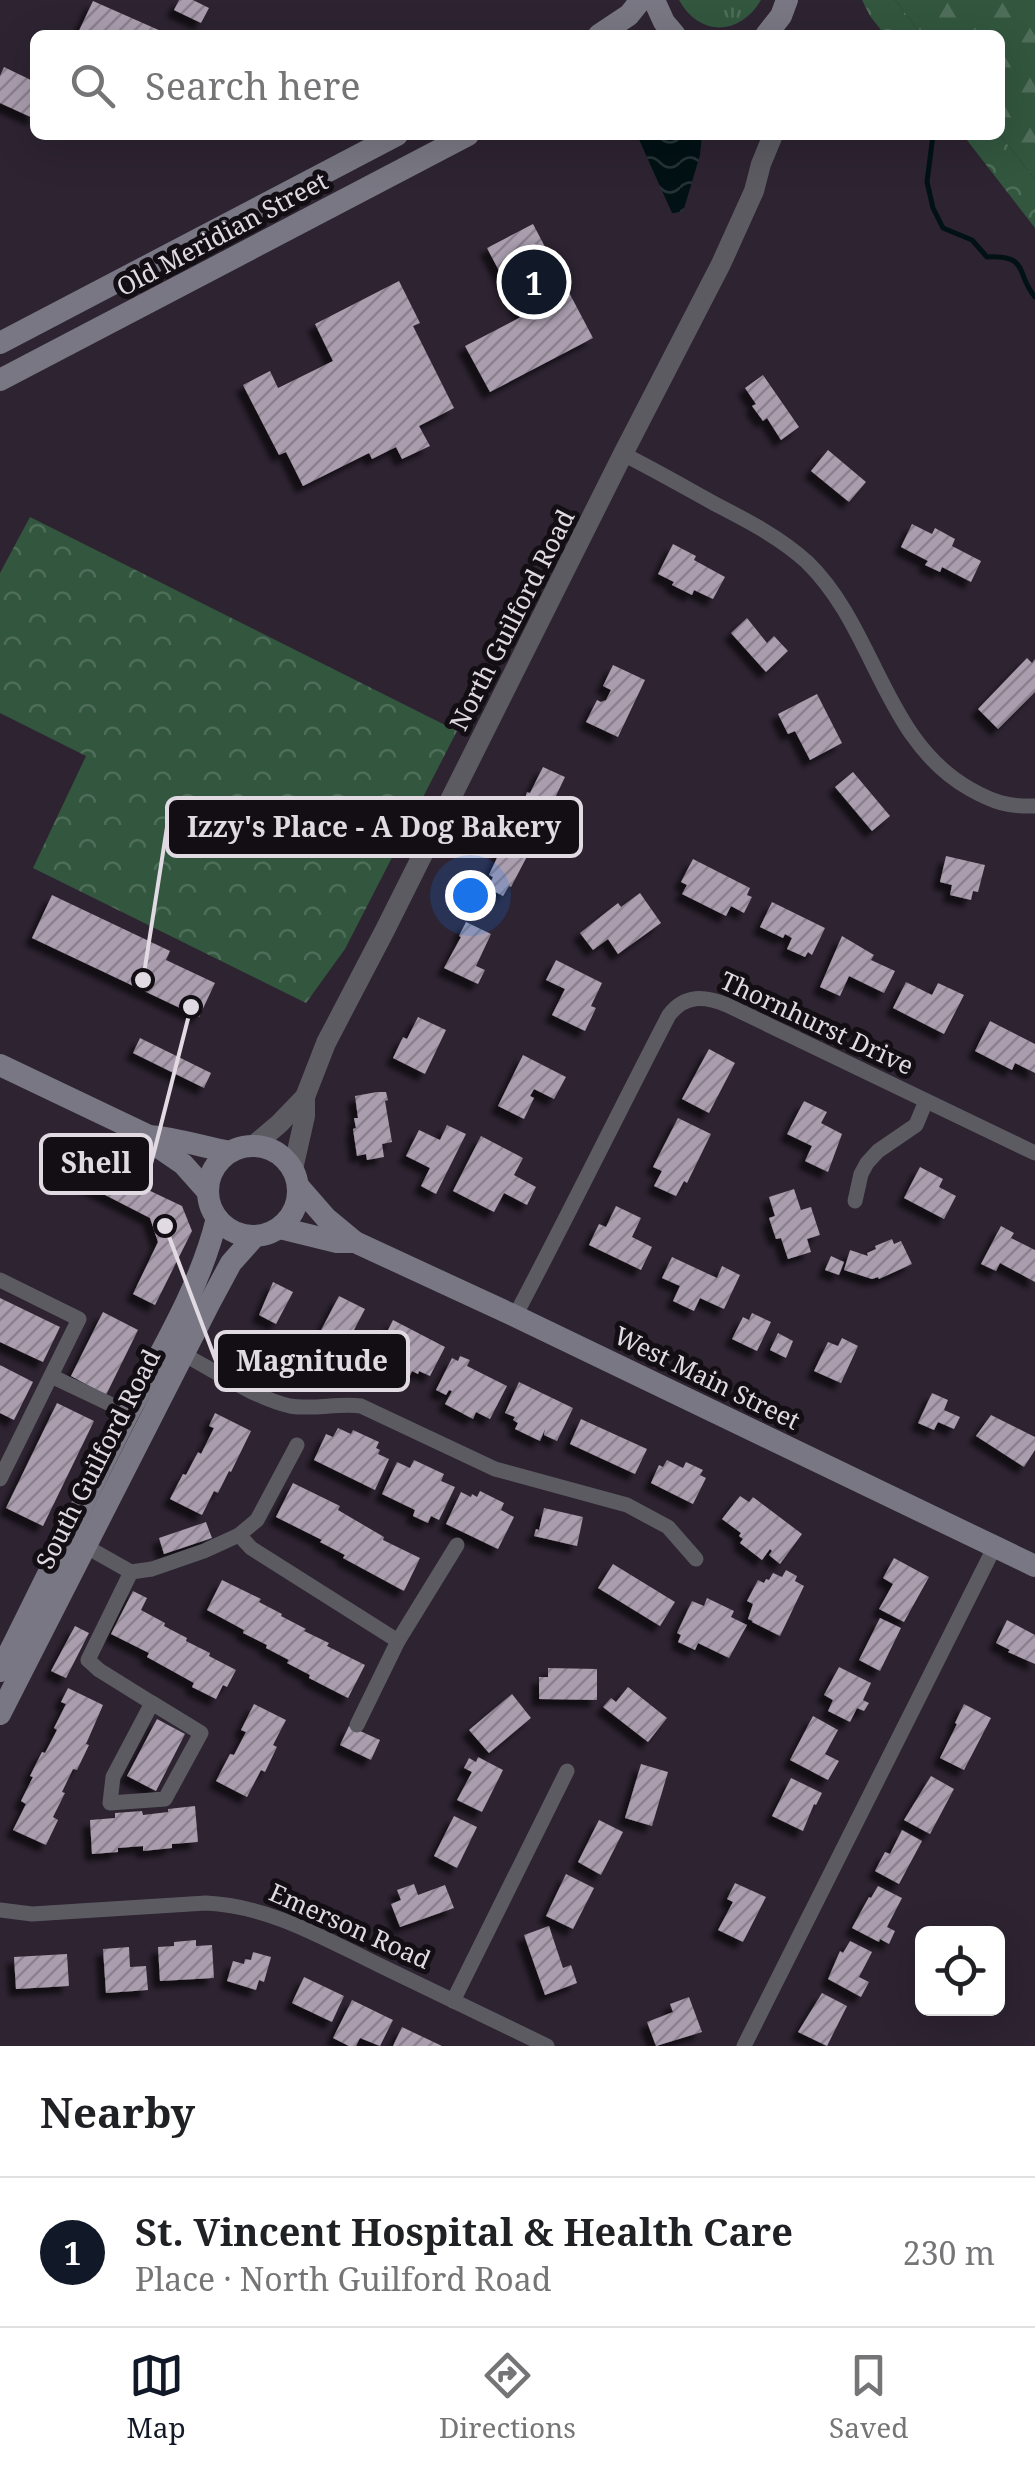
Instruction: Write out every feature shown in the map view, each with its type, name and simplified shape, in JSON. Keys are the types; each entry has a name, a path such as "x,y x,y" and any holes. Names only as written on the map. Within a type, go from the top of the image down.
{"main road":[{"path":"607,30 623,20 641,0"},
{"path":"654,0 671,30"},
{"path":"772,30 786,0"},
{"name":"Old Meridian Street","path":"0,343 387,140"},
{"path":"418,162 433,140"},
{"name":"Old Meridian Street","path":"0,380 459,140"},
{"path":"144,268 161,298"},
{"path":"0,1065 149,1136 183,1164 208,1192"},
{"path":"149,1136 198,1146 241,1149 276,1152 286,1159 296,1178 298,1199 280,1228 268,1234 241,1234 228,1228 210,1206 208,1192 214,1169 241,1149"},
{"name":"West Main Street","path":"296,1178 326,1218 354,1242 1035,1566"},
{"name":"South Guilford Road","path":"0,1671 190,1297 217,1218"},
{"name":"West Main Street","path":"280,1228 336,1242 354,1242"},
{"name":"South Guilford Road","path":"0,1714 231,1263 255,1236"}],"street":[{"name":"North Guilford Road","path":"758,140 761,164"},
{"name":"North Guilford Road","path":"296,1178 305,1097 326,1043 740,225 771,140"},
{"path":"622,454 754,525 804,560 847,612 900,719 928,757 988,799 1012,806 1035,806"},
{"name":"Thornhurst Drive","path":"515,1316 669,1015 687,1000 715,1000 1035,1153"},
{"name":"North Guilford Road","path":"241,1149 279,1124 305,1097"},
{"path":"855,1202 866,1163 916,1125 926,1100"},
{"path":"0,1280 79,1319 51,1376 7,1444 0,1479"},
{"path":"183,1354 275,1401 296,1406 361,1406 495,1470 627,1505 668,1528 696,1559"},
{"path":"51,1376 128,1413"},
{"path":"85,1546 132,1572 152,1569 239,1535 257,1520 297,1445"},
{"path":"239,1535 251,1548 398,1641"},
{"path":"357,1725 398,1641 457,1545"},
{"path":"744,2046 995,1546"},
{"path":"132,1572 88,1660 201,1733 165,1800 110,1803 113,1777 152,1703"},
{"path":"453,2000 567,1770"},
{"name":"Emerson Road","path":"0,1910 32,1914 206,1904 257,1910 286,1920 547,2046"}],"green space":[{"path":"679,0 761,0 742,20 720,27 697,21"},
{"path":"862,0 895,0 918,30 881,30"},
{"path":"895,0 1035,0 1035,179 1004,140 1005,30 918,30"},
{"path":"967,140 1004,140 1035,179 1035,228"},
{"path":"30,517 457,731 345,949 306,1003 33,868 86,756 0,713 0,573"}],"water":[{"path":"639,140 702,140 683,212 672,213"}],"building":[{"path":"179,0 193,0 209,8 201,23 174,10"},
{"path":"93,1 159,30 79,30"},
{"path":"4,67 30,80 30,117 0,103"},
{"path":"533,224 593,338 490,392 465,346 523,316 487,248"},
{"path":"399,281 420,323 413,326 454,408 419,426 430,446 402,459 396,447 372,459 369,453 303,486 286,452 279,455 243,385 270,371 278,388 333,361 315,324"},
{"path":"763,375 799,427 781,440 767,418 763,421 752,406 756,404 745,388"},
{"path":"828,450 866,482 849,502 811,471"},
{"path":"912,524 932,534 935,528 955,539 952,546 981,561 971,582 942,567 940,572 925,565 928,561 901,547"},
{"path":"673,544 725,577 713,599 694,590 692,595 658,574"},
{"path":"747,618 767,643 774,636 788,651 766,672 731,633"},
{"path":"1027,658 1032,663 1035,659 1035,692 998,729 978,709"},
{"path":"613,665 645,680 618,737 586,722 597,700 606,700 611,690 603,686"},
{"path":"817,694 842,743 810,760 795,731 788,734 778,714"},
{"path":"543,767 565,777 544,821 521,810"},
{"path":"853,772 890,816 872,831 835,787"},
{"path":"509,832 533,845 503,896 488,888 493,877 489,875"},
{"path":"946,856 985,865 978,892 973,891 971,900 950,895 952,885 940,882"},
{"path":"693,859 750,888 747,895 752,897 744,913 731,906 726,916 682,894 687,885 681,882"},
{"path":"640,893 661,923 618,954 608,939 593,950 580,933 618,903 621,907"},
{"path":"52,895 170,951 166,960 215,983 199,1017 32,938"},
{"path":"772,902 825,928 812,955 808,952 805,957 787,949 792,938 760,927"},
{"path":"466,922 491,934 476,966 485,970 478,984 444,968"},
{"path":"842,936 874,955 871,960 895,971 884,993 849,976 840,996 820,987"},
{"path":"556,960 602,983 585,1031 552,1015 565,989 546,980"},
{"path":"906,982 932,995 938,983 964,995 944,1034 893,1008"},
{"path":"418,1017 446,1030 425,1074 393,1058"},
{"path":"990,1021 1035,1044 1035,1073 1015,1063 1012,1070 975,1051"},
{"path":"140,1038 211,1073 204,1088 133,1053"},
{"path":"709,1049 735,1063 709,1113 682,1099"},
{"path":"523,1055 566,1077 554,1099 534,1089 524,1119 498,1106"},
{"path":"386,1092 392,1142 382,1144 384,1157 367,1160 366,1154 357,1156 353,1129 354,1118 358,1118 355,1096"},
{"path":"804,1101 827,1112 821,1123 842,1134 828,1172 805,1161 812,1146 787,1134"},
{"path":"678,1118 711,1134 687,1183 684,1181 676,1196 654,1186 662,1171 653,1167"},
{"path":"447,1125 466,1134 436,1194 421,1186 430,1168 406,1156 419,1130 440,1140"},
{"path":"481,1136 523,1158 514,1175 536,1187 527,1205 504,1193 494,1212 453,1191"},
{"path":"85,1160 182,1206 192,1231 155,1305 133,1294 158,1242 150,1218 74,1179"},
{"path":"920,1167 943,1179 939,1187 956,1196 944,1219 904,1198"},
{"path":"794,1189 801,1210 811,1207 820,1235 807,1239 811,1252 788,1259 769,1218 775,1216 769,1197"},
{"path":"616,1206 641,1218 632,1237 652,1247 641,1270 589,1245 599,1224 606,1227"},
{"path":"1001,1226 1014,1233 1011,1238 1035,1250 1035,1282 1000,1263 996,1271 981,1264"},
{"path":"892,1239 894,1244 901,1241 912,1264 879,1279 844,1270 850,1250 868,1256 875,1246"},
{"path":"831,1256 844,1262 839,1275 825,1270"},
{"path":"672,1257 717,1278 722,1266 740,1275 724,1309 700,1298 694,1311 673,1301 680,1286 662,1278"},
{"path":"273,1282 293,1292 276,1324 259,1315"},
{"path":"339,1296 365,1309 332,1372 306,1359"},
{"path":"0,1298 60,1327 43,1362 0,1342"},
{"path":"103,1312 138,1330 106,1395 71,1376"},
{"path":"752,1313 771,1322 757,1351 732,1339 743,1317 749,1320"},
{"path":"393,1320 445,1347 430,1376 412,1371 409,1378 388,1367 391,1359 377,1352"},
{"path":"778,1333 793,1341 786,1358 770,1350"},
{"path":"842,1338 858,1346 841,1383 814,1371 828,1342 838,1346"},
{"path":"460,1356 470,1360 467,1366 507,1386 490,1419 476,1412 473,1419 445,1404 452,1391 446,1395 436,1390 452,1358 458,1361"},
{"path":"0,1365 33,1382 14,1420 0,1413"},
{"path":"519,1382 573,1408 557,1441 544,1435 545,1429 540,1441 515,1429 515,1417 505,1413"},
{"path":"932,1393 948,1400 944,1410 960,1417 954,1429 938,1422 934,1430 918,1423"},
{"path":"57,1403 94,1421 43,1526 6,1508"},
{"path":"215,1413 251,1431 231,1472 218,1493 214,1491 202,1515 170,1499 198,1452 201,1454 214,1428 209,1426"},
{"path":"991,1415 1035,1437 1035,1450 1024,1467 976,1436"},
{"path":"581,1419 647,1449 635,1474 570,1444"},
{"path":"338,1428 379,1442 378,1454 389,1459 375,1490 314,1460 326,1434 333,1437"},
{"path":"414,1460 444,1474 441,1481 455,1487 439,1520 431,1516 428,1523 413,1516 415,1510 382,1494 397,1462 410,1468"},
{"path":"667,1460 683,1468 686,1462 703,1470 700,1475 706,1478 693,1504 651,1483 659,1465 663,1467"},
{"path":"293,1483 340,1506 338,1510 384,1537 383,1540 420,1558 404,1591 343,1558 345,1555 322,1540 276,1517"},
{"path":"480,1491 504,1503 501,1510 514,1517 498,1549 446,1524 461,1492 477,1497"},
{"path":"740,1496 749,1502 753,1497 802,1534 780,1564 769,1555 770,1549 762,1560 740,1543 741,1533 722,1519"},
{"path":"544,1508 583,1517 577,1546 534,1536"},
{"path":"206,1522 212,1538 164,1554 159,1538"},
{"path":"894,1558 929,1577 904,1622 879,1609 893,1584 883,1578"},
{"path":"613,1564 675,1602 660,1626 598,1588"},
{"path":"786,1570 804,1586 780,1636 748,1619 753,1604 747,1601 758,1580 764,1583 773,1573 782,1577"},
{"path":"222,1580 261,1599 259,1602 329,1643 327,1646 365,1665 348,1698 309,1678 267,1645 207,1610"},
{"path":"133,1591 147,1598 141,1610 236,1670 216,1699 147,1657 149,1653 111,1634"},
{"path":"707,1598 734,1611 731,1617 747,1625 729,1658 698,1643 695,1650 678,1642 681,1635 677,1633 692,1601 704,1606"},
{"path":"880,1618 901,1628 880,1671 859,1660"},
{"path":"1007,1620 1035,1635 1035,1664 996,1643"},
{"path":"75,1626 89,1633 66,1678 51,1671"},
{"path":"839,1667 871,1683 863,1700 869,1703 864,1711 857,1708 850,1722 828,1711 833,1700 824,1695"},
{"path":"548,1668 597,1669 597,1700 539,1699 539,1677 548,1677"},
{"path":"628,1687 667,1718 648,1742 603,1707 611,1698 616,1702"},
{"path":"68,1688 103,1705 86,1744 89,1745 62,1792 65,1793 53,1817 58,1820 46,1845 13,1830 26,1804 21,1801 33,1777 30,1776 57,1730 54,1728 66,1704 61,1702"},
{"path":"512,1694 531,1718 489,1753 469,1730"},
{"path":"254,1704 286,1720 265,1772 261,1770 247,1797 216,1781 246,1732 241,1730"},
{"path":"964,1704 991,1718 964,1770 940,1758"},
{"path":"813,1716 838,1730 825,1754 839,1761 828,1780 790,1760"},
{"path":"157,1719 185,1734 156,1791 127,1776"},
{"path":"349,1726 380,1740 371,1760 340,1745"},
{"path":"478,1757 503,1770 482,1812 457,1800 472,1772 464,1768 469,1758 476,1762"},
{"path":"641,1764 668,1772 652,1826 625,1818"},
{"path":"931,1776 954,1789 930,1834 904,1820"},
{"path":"791,1778 822,1793 803,1831 772,1816"},
{"path":"195,1806 198,1842 143,1851 143,1846 118,1848 118,1852 92,1854 90,1820 115,1818 115,1813 142,1811 143,1815"},
{"path":"454,1816 477,1827 457,1868 434,1856"},
{"path":"599,1820 623,1832 601,1875 578,1862"},
{"path":"902,1830 922,1841 899,1884 875,1871 885,1852 890,1854"},
{"path":"566,1874 594,1888 573,1929 546,1916"},
{"path":"735,1883 766,1897 743,1942 718,1930 733,1902 727,1899"},
{"path":"414,1884 418,1895 445,1885 454,1908 400,1927 391,1904 401,1900 397,1890"},
{"path":"878,1886 902,1898 887,1927 895,1931 889,1944 852,1928"},
{"path":"549,1926 563,1968 571,1965 577,1983 545,1995 524,1935"},
{"path":"196,1940 196,1946 212,1945 214,1978 160,1981 158,1947"},
{"path":"850,1941 872,1952 859,1977 869,1982 861,1997 828,1979 840,1951 843,1953"},
{"path":"129,1947 130,1967 146,1966 148,1990 106,1993 103,1949"},
{"path":"253,1952 271,1957 264,1982 259,1980 256,1990 227,1981 233,1961 244,1964 245,1959 251,1960"},
{"path":"67,1954 69,1986 16,1989 14,1957"},
{"path":"304,1977 344,1996 332,2022 292,2003"},
{"path":"822,1993 847,2006 827,2046 798,2032"},
{"path":"689,1997 702,2032 656,2046 647,2022 673,2012 670,2004"},
{"path":"352,2000 393,2020 380,2046 360,2038 356,2046 349,2046 333,2038"},
{"path":"402,2027 442,2046 393,2046"}],"waterway":[{"path":"932,140 927,182 943,228 972,240 987,257 1016,262 1035,297"}],"place":[{"name":"St. Vincent Hospital & Health Care","path":"534,282"},
{"name":"Izzy's Place - A Dog Bakery","path":"143,980"},
{"name":"Shell","path":"191,1007"},
{"name":"Magnitude","path":"165,1226"}]}
